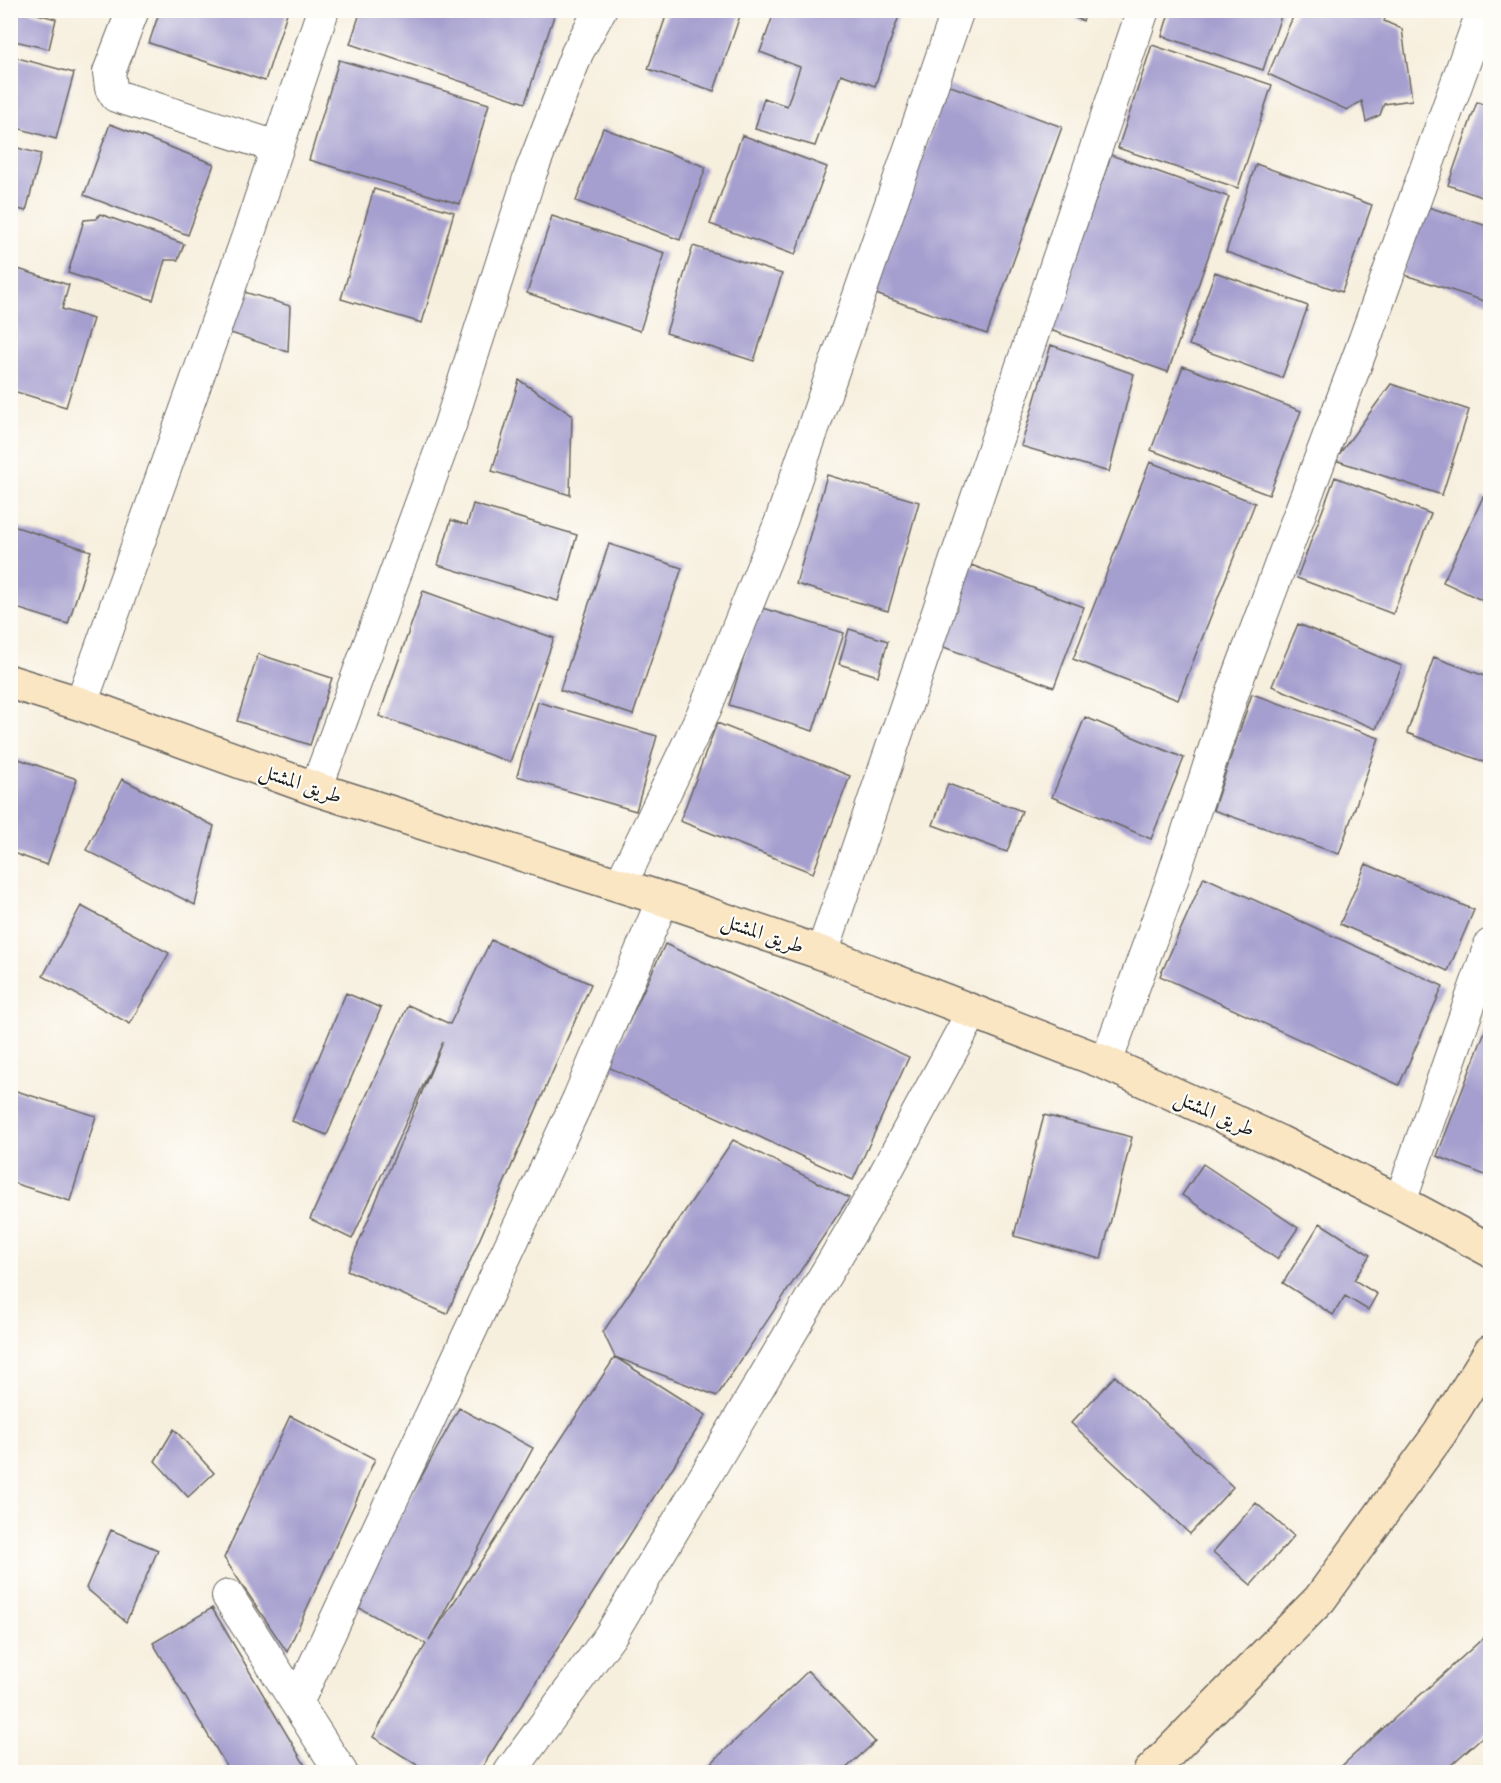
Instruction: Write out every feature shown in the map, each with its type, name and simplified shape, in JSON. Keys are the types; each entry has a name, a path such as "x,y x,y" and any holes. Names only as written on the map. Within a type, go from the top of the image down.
{"main road":[{"name":"طريق المشتل","path":"10,682 81,704 316,789 663,898 822,953 1106,1064 1279,1142 1491,1250"},
{"path":"1150,1773 1320,1599 1440,1432 1491,1352"}],"street":[{"path":"133,10 109,72 111,88 116,96 277,147"},
{"path":"81,704 245,244 323,10"},
{"path":"316,789 450,425 531,172 577,53 600,10"},
{"path":"620,886 706,708 781,521 958,10"},
{"path":"822,953 1143,10"},
{"path":"1106,1064 1170,886 1235,686 1362,350 1483,10"},
{"path":"297,1703 578,1100 663,898"},
{"path":"1400,1202 1491,945"},
{"path":"510,1773 616,1625 880,1184 973,1011"},
{"path":"228,1596 341,1773"}],"building":[{"path":"10,10 22,10 56,19 49,49 10,40"},
{"path":"160,10 288,10 265,81 149,43"},
{"path":"361,10 556,10 525,103 350,44"},
{"path":"668,10 742,10 714,91 648,69"},
{"path":"775,10 901,10 875,86 841,74 815,146 755,129 764,98 787,106 800,67 760,52"},
{"path":"1055,10 1087,10 1083,21"},
{"path":"1170,10 1283,10 1263,70 1162,36"},
{"path":"1296,10 1389,10 1384,21 1402,29 1412,100 1384,104 1380,115 1366,122 1362,101 1347,110 1268,74"},
{"path":"1152,45 1272,85 1238,188 1118,148"},
{"path":"10,56 74,73 56,139 10,126"},
{"path":"339,60 489,104 460,204 309,160"},
{"path":"948,85 1062,127 987,334 873,293"},
{"path":"1477,102 1490,107 1490,200 1448,185"},
{"path":"110,124 214,164 188,235 84,195"},
{"path":"603,128 706,167 680,240 576,201"},
{"path":"742,135 827,167 795,255 710,224"},
{"path":"10,146 41,154 26,211 10,207"},
{"path":"1111,155 1229,197 1168,372 1050,330"},
{"path":"1256,164 1372,205 1342,292 1226,252"},
{"path":"374,189 454,212 422,323 341,299"},
{"path":"1425,206 1490,227 1490,303 1402,274"},
{"path":"100,214 184,244 178,260 165,260 153,300 68,273 84,220 96,219"},
{"path":"552,216 665,253 640,331 527,293"},
{"path":"693,246 782,274 754,361 666,333"},
{"path":"18,269 69,285 62,309 93,319 66,407 10,390 10,279"},
{"path":"1215,272 1308,306 1282,378 1189,345"},
{"path":"241,291 290,306 288,352 228,332"},
{"path":"1051,345 1134,374 1109,472 1021,446"},
{"path":"1183,366 1301,411 1269,495 1151,450"},
{"path":"519,380 572,415 570,495 492,471"},
{"path":"1391,384 1469,410 1442,495 1335,460"},
{"path":"1150,462 1255,503 1178,700 1073,659"},
{"path":"827,475 919,502 888,611 796,584"},
{"path":"1335,477 1431,514 1393,614 1297,578"},
{"path":"1483,497 1490,500 1490,604 1443,582"},
{"path":"473,504 577,535 558,601 438,565 451,520 467,525"},
{"path":"10,525 91,551 68,624 10,606"},
{"path":"609,544 682,568 633,715 560,690"},
{"path":"971,565 1084,607 1054,687 941,646"},
{"path":"423,591 554,638 510,762 379,716"},
{"path":"759,607 844,633 813,731 729,705"},
{"path":"1298,624 1402,666 1376,729 1272,686"},
{"path":"849,629 888,641 878,676 839,664"},
{"path":"258,654 332,678 310,745 237,721"},
{"path":"1434,657 1490,678 1490,764 1407,733"},
{"path":"1252,694 1379,738 1339,854 1213,810"},
{"path":"538,702 657,736 636,811 517,776"},
{"path":"1085,717 1184,758 1151,839 1052,797"},
{"path":"717,723 850,776 813,873 680,821"},
{"path":"10,756 77,779 47,865 10,852"},
{"path":"122,779 214,826 195,905 86,850"},
{"path":"948,784 1022,811 1007,852 933,825"},
{"path":"1366,864 1474,910 1448,971 1340,924"},
{"path":"1204,877 1443,986 1399,1085 1160,976"},
{"path":"81,906 169,953 130,1024 43,976"},
{"path":"491,940 591,984 447,1314 347,1270 443,1042 352,1239 310,1219 408,1005 450,1024"},
{"path":"665,944 909,1057 853,1180 608,1067"},
{"path":"346,993 381,1008 327,1135 292,1121"},
{"path":"1490,1018 1490,1177 1437,1156"},
{"path":"10,1089 96,1116 70,1201 10,1182"},
{"path":"1044,1115 1132,1137 1101,1259 1014,1236"},
{"path":"733,1140 849,1198 717,1396 615,1357 603,1332"},
{"path":"1203,1164 1298,1228 1277,1259 1182,1195"},
{"path":"1320,1223 1370,1255 1354,1280 1377,1294 1368,1310 1345,1296 1333,1315 1283,1283"},
{"path":"615,1357 706,1415 479,1772 428,1772 373,1737 426,1644 352,1604 459,1408 533,1448 429,1640"},
{"path":"1115,1376 1233,1487 1190,1534 1071,1423"},
{"path":"290,1416 375,1459 287,1652 224,1558"},
{"path":"174,1429 214,1473 188,1497 155,1461"},
{"path":"1256,1503 1294,1536 1251,1585 1213,1552"},
{"path":"111,1530 158,1550 126,1622 86,1588"},
{"path":"212,1608 309,1772 230,1772 153,1643"},
{"path":"1490,1632 1490,1730 1443,1772 1335,1772"},
{"path":"808,1671 875,1742 842,1772 702,1772"}]}
